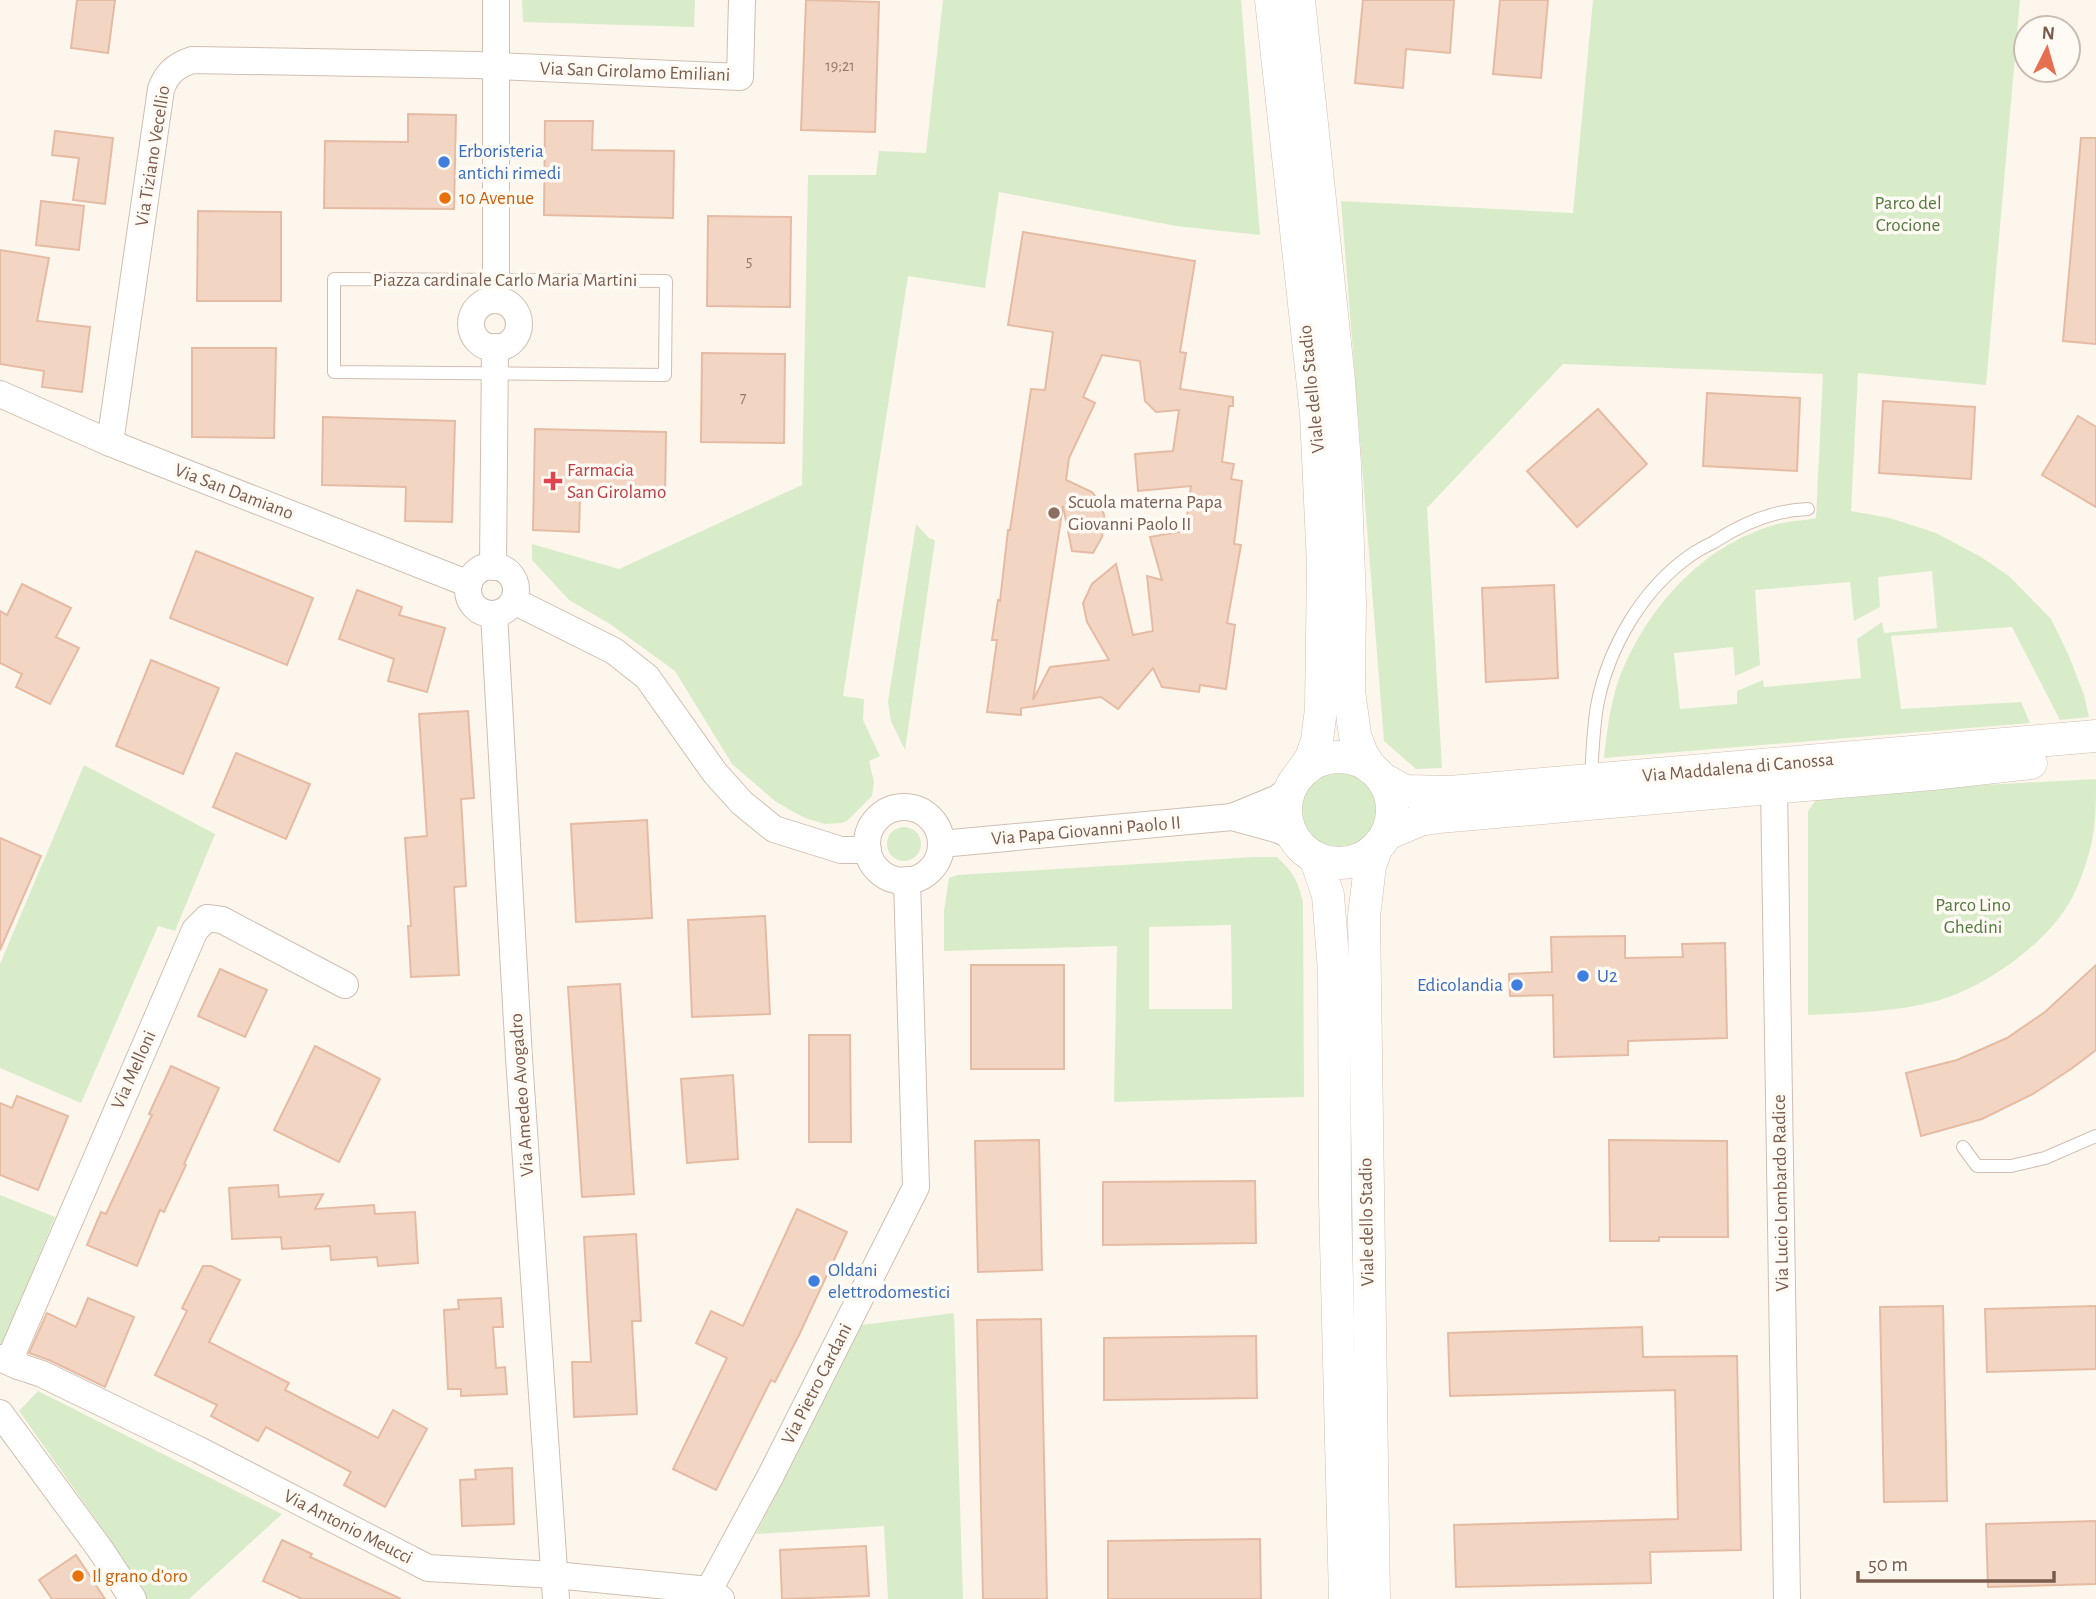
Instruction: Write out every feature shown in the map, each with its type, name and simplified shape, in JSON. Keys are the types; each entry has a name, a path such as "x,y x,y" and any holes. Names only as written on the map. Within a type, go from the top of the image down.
{"street":[{"path":"493,567 495,360 518,331 519,324 514,310 503,301 496,290 495,0"},
{"name":"Via San Girolamo Emiliani","path":"496,67 740,77 742,0"},
{"name":"Viale dello Stadio","path":"1271,0 1316,414 1324,565 1321,709 1317,741 1286,805 1287,822 1304,847 1328,895 1334,971 1335,1200 1345,1599"},
{"name":"Viale dello Stadio","path":"1299,0 1339,381 1345,464 1349,691 1362,754 1391,797 1392,816 1370,866 1364,916 1374,1599"},
{"name":"Via Tiziano Vecellio","path":"110,443 161,89 171,70 192,60 496,67"},
{"name":"Via San Damiano","path":"0,394 110,443 469,584"},
{"path":"504,607 516,592 510,574 493,567 476,573 469,584 470,599 480,611 504,607 614,651 647,677 715,773 742,803 774,829 841,850 868,850"},
{"name":"Via Amedeo Avogadro","path":"504,607 519,1058 555,1587"},
{"name":"Via Maddalena di Canossa","path":"1377,773 1405,791 1433,793 2096,736"},
{"path":"1932,774 1953,758 2031,750 2048,740 2074,747 2096,746"},
{"name":"Via Maddalena di Canossa","path":"1382,840 1420,820 1439,817 1932,774 2096,756"},
{"path":"1295,782 1315,763 1334,757 1354,758 1377,773"},
{"path":"1748,767 1765,776 1774,787 1801,772 1867,757"},
{"path":"1591,781 1621,789 1627,800 1648,786 1701,771"},
{"name":"Via Papa Giovanni Paolo II","path":"941,844 1232,817 1278,798 1295,782"},
{"name":"Via Lucio Lombardo Radice","path":"1774,787 1787,1599"},
{"path":"901,807 925,813 939,832 941,844 935,864 927,872 907,880 896,880 878,869 871,860 868,838 879,817 889,810 901,807"},
{"name":"Via Papa Giovanni Paolo II","path":"1232,817 1279,830 1304,847"},
{"path":"1304,847 1327,861 1341,863 1367,856 1382,840"},
{"name":"Via Pietro Cardani","path":"715,1595 771,1475 916,1187 907,880"},
{"name":"Via Melloni","path":"9,1362 195,930 207,918 222,920 345,985"},
{"name":"Via Antonio Meucci","path":"9,1362 42,1374 163,1433 428,1568 555,1587 715,1595"},
{"path":"0,1413 100,1549 133,1599"}],"lane":[{"name":"Piazza cardinale Carlo Maria Martini","path":"334,279 496,290 666,281 665,375 495,360 334,372 334,279"},
{"path":"1591,781 1594,731 1605,676 1615,649 1639,608 1656,586 1691,555 1732,530 1754,519 1808,509"},
{"path":"1963,1147 1977,1166 2011,1166 2045,1158 2096,1136"}],"green space":[{"path":"522,0 695,0 694,27 523,22"},
{"path":"943,0 1241,0 1260,235 1176,226 999,192 985,288 908,276 843,696 864,699 863,720 880,756 869,761 874,782 872,796 848,820 825,824 805,818 775,801 732,764 675,671 610,624 569,600 532,560 532,544 619,569 802,485 808,175 876,175 879,151 926,153"},
{"name":"Parco del Crocione","path":"1593,0 2020,0 2019,14 2012,14 2013,84 1986,385 1858,373 1851,511 1890,518 1936,533 1981,557 2009,576 2051,619 2069,656 2084,695 2089,717 2060,720 2012,627 1891,636 1901,709 2021,702 2030,723 1604,758 1611,708 1619,679 1630,653 1660,605 1679,584 1722,548 1747,535 1779,524 1816,518 1823,374 1563,364 1427,508 1442,768 1416,769 1384,741 1341,201 1573,213","holes":["1932,571 1937,628 1884,633 1882,622 1857,639 1861,678 1764,687 1763,680 1737,691 1737,704 1680,709 1674,653 1733,647 1735,676 1760,665 1755,590 1850,582 1854,621 1880,607 1878,577"]},
{"path":"916,524 929,538 935,540 905,750 891,721 888,702"},
{"path":"84,765 215,834 175,931 158,926 81,1103 0,1068 0,964"},
{"path":"1340,765 1356,768 1370,777 1379,791 1382,807 1379,823 1370,837 1356,846 1340,849 1324,846 1310,837 1301,823 1298,807 1301,791 1310,777 1324,768"},
{"name":"Parco Lino Ghedini","path":"2096,779 2093,835 2082,876 2062,914 2033,946 1996,973 1940,1000 1858,1013 1808,1015 1808,811 1820,794"},
{"path":"904,827 916,832 921,844 916,856 904,861 892,856 887,844 892,832"},
{"path":"1277,857 1294,877 1303,902 1304,1097 1114,1102 1117,946 944,951 944,911 949,878 957,875","holes":["1231,925 1232,1009 1149,1009 1149,927"]},
{"path":"0,1195 55,1217 2,1345 0,1344"},
{"path":"954,1313 963,1599 888,1599 884,1526 756,1534 862,1325"},
{"path":"38,1391 282,1514 189,1599 147,1599 109,1538 19,1411"}],"building":[{"path":"77,0 115,0 108,53 71,48"},
{"path":"806,0 879,2 875,132 801,130"},
{"path":"1363,0 1454,0 1450,53 1406,49 1403,88 1355,83"},
{"path":"1500,0 1548,0 1541,78 1493,74"},
{"path":"408,114 456,115 454,209 324,208 325,141 408,142"},
{"path":"545,121 593,121 592,150 674,151 673,218 544,215"},
{"path":"55,131 113,138 105,204 73,200 79,158 52,155"},
{"path":"2081,138 2096,138 2096,344 2063,341"},
{"path":"41,201 84,206 79,250 36,245"},
{"path":"198,211 281,212 281,301 197,301"},
{"path":"708,216 791,217 790,307 707,306"},
{"path":"1023,232 1195,261 1180,352 1186,353 1180,389 1233,397 1233,406 1229,406 1222,462 1234,464 1231,479 1242,481 1234,544 1241,545 1227,623 1235,625 1226,689 1200,685 1199,692 1162,687 1153,668 1118,709 1101,697 1021,708 1021,715 987,712 997,640 992,640 1031,389 1045,390 1053,332 1008,325","holes":["1102,355 1140,361 1145,401 1156,412 1179,410 1173,451 1135,454 1138,491 1191,486 1185,531 1150,537 1162,580 1147,576 1153,631 1133,635 1116,564 1092,584 1083,603 1087,622 1109,660 1050,667 1033,700 1063,506 1072,551 1093,553 1102,537 1105,519 1101,504 1092,492 1066,480 1069,458 1095,403 1083,397"]},
{"path":"0,250 49,258 37,321 90,327 82,392 42,387 44,371 0,364"},
{"path":"192,348 276,348 274,438 192,437"},
{"path":"702,353 785,354 784,443 701,442"},
{"path":"1707,393 1800,398 1797,471 1703,466"},
{"path":"1883,401 1975,407 1971,479 1879,473"},
{"path":"1598,409 1647,464 1577,527 1527,471"},
{"path":"2078,416 2096,427 2096,507 2042,475"},
{"path":"323,417 455,421 452,522 405,521 406,487 322,485"},
{"path":"535,429 666,432 665,500 580,498 579,532 533,530"},
{"path":"196,551 313,598 287,665 170,618"},
{"path":"22,584 71,608 56,637 79,648 50,704 16,687 22,674 0,663 0,611 7,615"},
{"path":"1554,585 1558,678 1486,682 1482,588"},
{"path":"357,590 402,607 399,615 445,628 427,692 388,681 394,659 339,639"},
{"path":"151,660 219,688 183,774 116,746"},
{"path":"468,711 474,798 461,799 466,886 454,887 459,975 411,977 408,926 411,926 405,838 427,836 419,714"},
{"path":"236,753 310,784 286,839 213,807"},
{"path":"647,820 652,918 576,922 571,824"},
{"path":"0,838 41,856 0,950"},
{"path":"765,916 770,1014 692,1017 688,920"},
{"path":"1625,936 1625,958 1683,957 1682,944 1725,943 1727,1038 1628,1041 1628,1055 1554,1057 1553,995 1510,996 1509,974 1552,972 1551,937"},
{"path":"971,965 1064,965 1064,1069 971,1069"},
{"path":"2096,965 2096,1050 2033,1094 1982,1119 1921,1136 1906,1073 1957,1060 2007,1038 2045,1012"},
{"path":"220,969 267,990 245,1037 198,1016"},
{"path":"620,984 634,1194 582,1197 568,987"},
{"path":"809,1035 850,1035 851,1142 809,1142"},
{"path":"315,1046 380,1079 339,1162 274,1130"},
{"path":"171,1066 219,1088 164,1212 160,1210 137,1266 87,1245 101,1212 106,1214 152,1115 149,1114"},
{"path":"733,1075 738,1159 687,1163 681,1079"},
{"path":"17,1096 68,1116 38,1190 0,1175 0,1103 12,1108"},
{"path":"1039,1140 1042,1270 978,1272 975,1141"},
{"path":"1609,1140 1727,1141 1728,1237 1659,1237 1659,1241 1610,1241"},
{"path":"1255,1181 1256,1243 1103,1245 1103,1182"},
{"path":"278,1185 279,1197 323,1194 315,1209 374,1205 375,1214 415,1212 418,1263 378,1266 377,1257 331,1260 330,1246 282,1249 281,1237 232,1239 229,1188"},
{"path":"797,1209 847,1232 799,1335 775,1382 771,1380 716,1490 673,1469 727,1358 696,1343 711,1311 743,1326"},
{"path":"636,1234 641,1321 632,1321 637,1414 574,1417 572,1362 591,1362 584,1237"},
{"path":"203,1266 211,1266 240,1280 209,1342 289,1383 285,1390 378,1438 393,1410 427,1429 385,1507 344,1485 351,1472 266,1427 258,1441 211,1416 217,1405 155,1375 187,1311 182,1308"},
{"path":"88,1298 134,1317 105,1387 29,1353 47,1313 76,1327"},
{"path":"501,1298 503,1327 493,1327 496,1368 505,1367 507,1394 461,1396 461,1389 448,1389 444,1310 459,1309 458,1300"},
{"path":"1943,1306 1947,1501 1884,1502 1880,1307"},
{"path":"2096,1306 2096,1369 1987,1372 1985,1309"},
{"path":"1041,1319 1047,1599 983,1599 977,1320"},
{"path":"1642,1327 1643,1357 1737,1356 1741,1550 1650,1552 1651,1583 1456,1587 1454,1525 1678,1519 1675,1390 1450,1396 1448,1333"},
{"path":"1256,1336 1257,1398 1104,1400 1104,1338"},
{"path":"512,1468 514,1524 462,1526 460,1480 476,1479 475,1470"},
{"path":"2096,1521 2096,1584 1988,1587 1986,1524"},
{"path":"1260,1539 1261,1599 1108,1599 1108,1541"},
{"path":"282,1540 312,1554 310,1557 401,1599 302,1599 263,1581"},
{"path":"866,1546 869,1596 782,1599 780,1550"},
{"path":"76,1555 105,1599 52,1599 39,1580"}],"place":[{"name":"Erboristeria antichi rimedi","path":"444,162"},
{"name":"10 Avenue","path":"445,198"},
{"name":"Farmacia San Girolamo","path":"553,481"},
{"name":"Scuola materna Papa Giovanni Paolo II","path":"1054,513"},
{"name":"U2","path":"1583,976"},
{"name":"Edicolandia","path":"1517,985"},
{"name":"Oldani elettrodomestici","path":"814,1281"},
{"name":"Il grano d'oro","path":"78,1576"}]}
